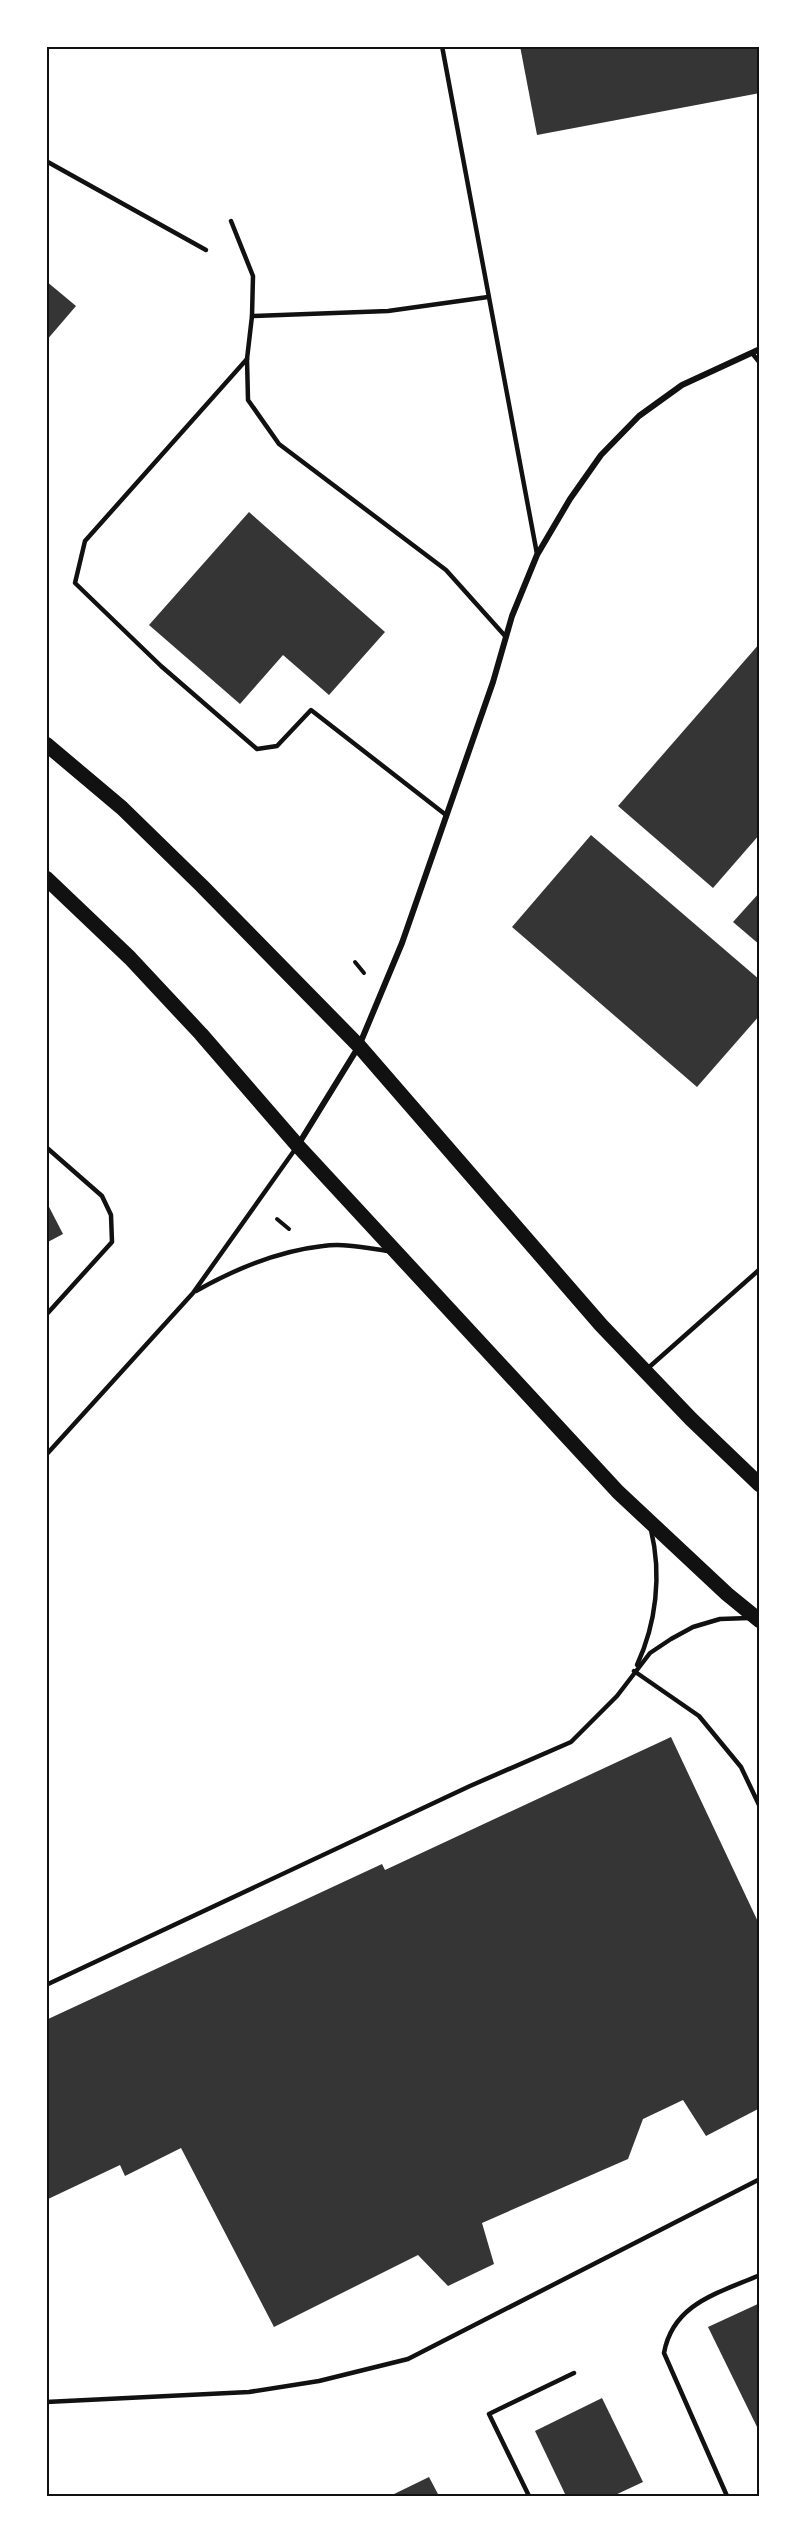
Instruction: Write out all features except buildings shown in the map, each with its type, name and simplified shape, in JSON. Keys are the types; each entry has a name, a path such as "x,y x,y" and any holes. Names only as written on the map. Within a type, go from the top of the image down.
{"main road":[{"path":"46,744 122,808 359,1046 601,1325 759,1485"},
{"path":"50,885 130,958 298,1146 542,1411 646,1518 759,1620"}],"street":[{"path":"298,1146 359,1046 402,943 506,637 537,555 570,499 601,455 639,416 682,385 759,349"}],"lane":[{"path":"442,46 537,555"},
{"path":"46,161 206,250"},
{"path":"231,221 253,276 252,316 247,359 248,400 279,444 446,570 506,637"},
{"path":"252,316 388,311 488,297"},
{"path":"752,353 759,363"},
{"path":"247,359 85,541 75,583 161,666 257,749 277,746 311,710 446,815"},
{"path":"46,1146 102,1196 111,1215 112,1242 46,1315"},
{"path":"46,1455 193,1293 298,1146"},
{"path":"193,1293 222,1276 292,1251 325,1246 362,1247 397,1252"},
{"path":"645,1370 759,1269"},
{"path":"634,1671 645,1648 655,1600 654,1544 646,1518"},
{"path":"46,1985 470,1786 571,1743 617,1696 650,1653 693,1627 720,1619 738,1617 759,1620"},
{"path":"634,1671 699,1716 741,1767 759,1807"},
{"path":"46,2402 249,2392 319,2382 408,2359 759,2179"},
{"path":"727,2496 664,2353 666,2340 677,2321 692,2305 759,2275"},
{"path":"529,2496 489,2414 574,2373"}]}
